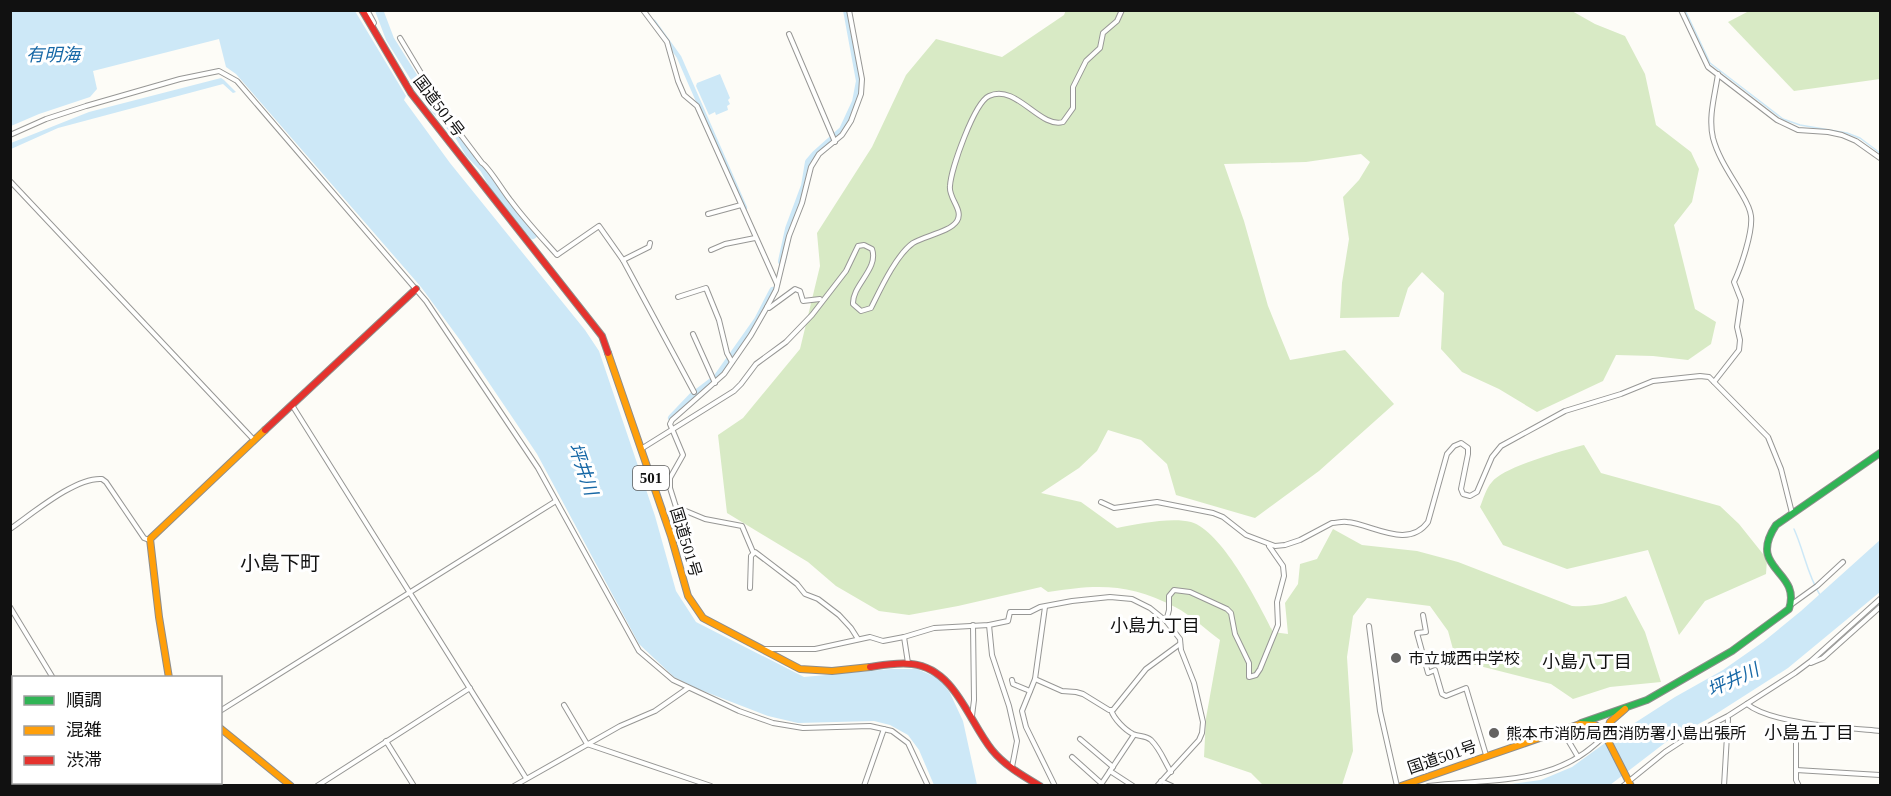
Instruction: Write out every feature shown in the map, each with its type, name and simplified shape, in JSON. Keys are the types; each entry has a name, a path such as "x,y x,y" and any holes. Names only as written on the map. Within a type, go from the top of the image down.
{"main road":[{"name":"国道501号","path":"362,10 411,93 602,336 671,536 681,576 694,608 703,618 716,626 800,669 810,671 908,664 924,667 946,680 953,688 991,747 1012,768 1040,786"},
{"path":"169,676 149,540 416,289"},
{"path":"1792,604 1790,587 1767,556 1764,544 1767,534 1792,513 1881,453"},
{"name":"国道501号","path":"1399,786 1647,699 1732,651 1775,620 1792,604"},
{"path":"1606,736 1606,729 1611,720 1626,708"},
{"path":"1580,724 1600,727 1628,783"},
{"path":"222,730 291,786"}],"street":[{"path":"367,10 374,23 371,27"},
{"path":"643,10 667,42 684,95 697,106 777,284"},
{"path":"671,536 676,526 676,507 670,488 670,478 683,455 670,424 731,360 767,307 777,284 789,236 802,203 811,167 819,154 851,121 862,85 849,10"},
{"path":"642,449 734,391 756,364 786,342 812,315 839,280 858,246 864,245 872,249 874,258 853,298 853,304 861,311 871,308 884,281 907,248 957,222 958,209 949,188 958,152 980,102 995,94 1004,94 1053,123 1063,122 1073,108 1073,87 1086,61 1100,48 1103,33 1117,21 1122,10"},
{"path":"1681,10 1705,62 1777,120 1798,129 1842,135 1856,141 1881,158"},
{"path":"789,34 834,141"},
{"path":"400,38 448,118 512,203 557,255 599,226 623,260 694,392"},
{"path":"10,135 46,119 180,79 219,71 237,81 426,301 517,435 639,651 673,680 739,711 794,728 854,725 892,731 908,743 928,786"},
{"path":"1713,382 1739,350 1740,340 1737,327 1741,300 1734,282 1742,263 1750,231 1751,215 1747,203 1717,152 1712,135 1711,111 1718,74"},
{"path":"10,181 254,440"},
{"path":"708,214 741,205"},
{"path":"711,250 725,244 755,238"},
{"path":"623,260 649,247 650,243"},
{"path":"678,297 706,288 731,360"},
{"path":"767,307 769,308 795,289 800,291 803,301 820,299"},
{"path":"693,334 713,381"},
{"path":"1101,502 1114,508 1157,502 1213,513 1223,517 1246,535 1269,545 1285,546 1332,523 1341,522 1388,533 1413,534 1422,530 1428,522 1447,454 1457,444 1466,445 1468,448 1461,489 1463,494 1470,496 1477,492 1492,457 1501,446 1565,411 1621,394 1653,381 1700,376 1709,377 1768,437 1781,469 1792,513"},
{"path":"292,405 526,778"},
{"path":"10,529 65,492 85,482 102,479 144,538 149,540"},
{"path":"222,710 556,501"},
{"path":"676,507 705,519 742,525 753,552 750,588"},
{"path":"1166,621 1169,596 1174,590 1190,592 1227,609 1231,613 1235,634 1249,663 1249,677 1256,675 1278,625 1277,602 1284,576 1283,566 1269,545"},
{"path":"753,552 758,553 797,584 805,594 818,599 839,615 858,639"},
{"path":"1792,604 1817,586 1843,562"},
{"path":"761,649 815,649 870,637 883,641 934,628 989,625 1008,621 1010,612 1030,612 1046,606 1090,598 1126,598 1141,603 1166,621 1178,635 1203,722 1202,733 1193,748 1157,786"},
{"path":"1628,783 1665,752 1747,704 1807,664 1881,599"},
{"path":"1046,606 1035,679 1022,711 1055,786"},
{"path":"10,607 52,676"},
{"path":"1807,664 1824,658 1881,607"},
{"path":"1423,615 1426,632 1417,633 1428,673 1436,670 1442,694 1446,696 1466,688 1486,756"},
{"path":"989,625 992,655 1009,706 1017,741 1012,768"},
{"path":"971,719 974,700 973,626"},
{"path":"1369,626 1388,754 1399,786"},
{"path":"904,637 908,664"},
{"path":"1111,710 1146,669 1180,644"},
{"path":"1035,679 1062,691 1083,694 1111,710 1120,724 1134,735 1144,735 1150,739 1162,752 1171,772"},
{"path":"1012,680 1013,684 1030,691"},
{"path":"317,786 470,688"},
{"path":"514,786 620,726 655,711 688,688"},
{"path":"1747,704 1753,709 1798,722 1881,731"},
{"path":"564,705 587,744 711,786"},
{"path":"1724,786 1728,719"},
{"path":"1798,722 1796,780 1799,786"},
{"path":"864,786 884,729"},
{"path":"1562,729 1578,757"},
{"path":"1072,758 1101,784 1134,735"},
{"path":"1428,786 1527,777 1552,770 1578,757 1606,736"},
{"path":"1080,739 1111,769 1133,786"},
{"path":"386,741 414,786"},
{"path":"1796,770 1881,775"},
{"path":"1161,781 1172,786"}],"green space":[{"path":"1066,10 1572,11 1595,24 1625,36 1645,74 1656,125 1691,152 1699,169 1692,202 1674,225 1695,309 1716,322 1711,344 1688,360 1616,355 1603,381 1537,412 1499,389 1462,372 1441,349 1444,293 1422,272 1408,288 1399,317 1340,318 1342,283 1349,239 1343,197 1359,180 1370,162 1361,154 1306,162 1224,164 1244,221 1268,306 1290,360 1345,350 1394,404 1319,471 1255,518 1176,495 1167,464 1141,440 1108,430 1097,451 1079,468 1041,493 1081,502 1117,528 1174,520 1191,522 1203,528 1227,553 1259,604 1273,632 1288,634 1285,603 1298,584 1300,564 1317,559 1333,529 1362,545 1417,551 1458,562 1572,606 1599,604 1626,596 1645,632 1661,682 1610,687 1573,699 1551,684 1456,660 1448,631 1430,606 1367,598 1353,616 1347,657 1353,751 1342,785 1263,785 1251,773 1204,757 1206,718 1220,640 1175,607 1143,593 1128,590 1098,587 1048,592 1041,587 909,615 879,611 836,586 808,562 727,513 718,435 743,418 800,349 820,266 817,233 872,147 906,75 936,39 1002,57 1064,15"},
{"path":"1749,11 1880,11 1880,79 1794,91 1728,22"},
{"path":"1584,445 1601,473 1720,506 1739,524 1767,559 1766,574 1705,601 1679,635 1648,550 1567,569 1503,545 1480,507 1490,485 1498,476 1521,465"}],"water":[{"path":"11,11 355,11 406,96 404,100 450,163 585,330 599,351 655,516 676,591 696,622 804,677 891,669 917,669 940,679 950,693 963,721 977,785 934,785 919,750 908,735 890,725 874,721 798,723 768,716 698,689 674,677 639,644 537,454 460,340 421,287 236,74 226,67 219,39 93,71 97,89 90,97 11,126"},
{"path":"720,74 730,98 728,100 730,104 727,106 728,110 709,115 696,86 697,83"},
{"path":"221,78 236,92 233,93 223,84 58,128 11,149 11,143 89,112"},
{"name":"坪井川","path":"1880,540 1880,592 1788,668 1708,719 1670,739 1610,785 1497,786 1541,780 1572,767 1616,735 1675,697 1723,670 1763,642"}],"waterway":[{"path":"379,10 390,39 432,106 459,136 469,153 484,169 493,185 533,235"},
{"path":"782,261 789,229 805,186 809,162 843,130 856,102 860,81 847,10"},
{"path":"1685,10 1710,63 1783,119 1800,125 1847,133 1860,138 1880,153"},
{"path":"654,22 679,57 745,208"},
{"path":"696,394 717,378 758,320 773,291"},
{"path":"672,418 693,396"},
{"path":"1794,529 1820,595"}],"traffic: fast":[{"path":"1581,723 1647,700 1732,651 1789,609 1791,596 1788,586 1770,561 1767,552 1768,540 1776,525 1880,453"}],"traffic: slow":[{"path":"608,353 671,536 688,596 703,618 800,669 832,671 870,667"},
{"path":"169,676 150,539 265,430"},
{"path":"1606,734 1610,722 1625,709"},
{"path":"1401,786 1580,724 1595,725 1602,729 1631,786"},
{"path":"222,730 291,786"}],"traffic: jam":[{"path":"362,10 411,93 602,336 608,353"},
{"path":"265,430 416,289"},
{"path":"870,667 912,664 927,668 939,675 950,685 983,738 1002,761 1040,786"}],"place":[{"name":"市立城西中学校","path":"1396,658"},
{"name":"熊本市消防局西消防署小島出張所","path":"1494,733"}],"district":[{"name":"小島下町","path":"280,563"},
{"name":"小島九丁目","path":"1155,626"},
{"name":"小島八丁目","path":"1587,662"},
{"name":"小島五丁目","path":"1809,733"}],"water label":[{"name":"有明海","path":"53,55"}]}
